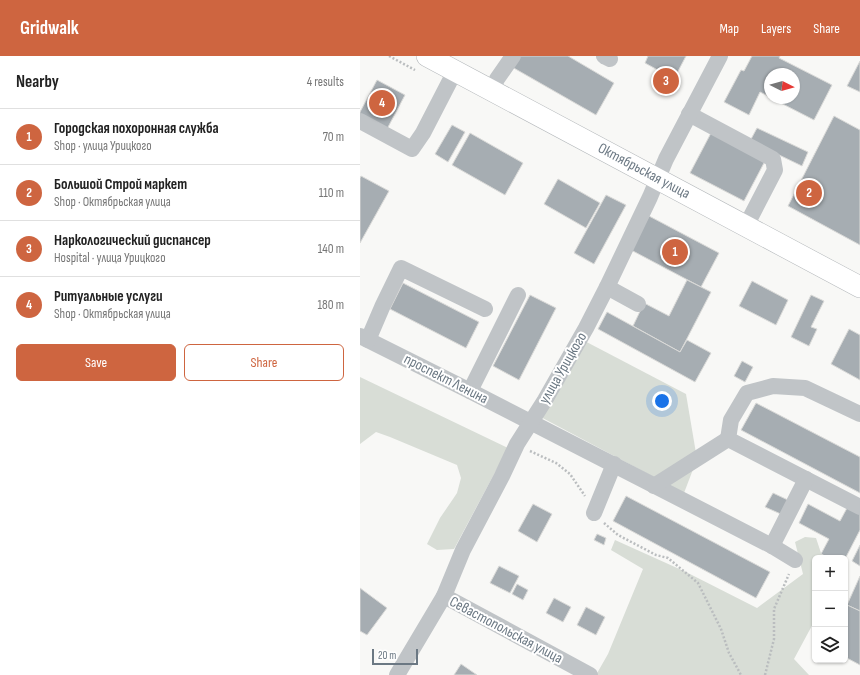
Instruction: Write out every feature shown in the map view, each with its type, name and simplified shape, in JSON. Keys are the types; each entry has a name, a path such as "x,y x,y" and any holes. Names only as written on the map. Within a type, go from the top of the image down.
{"main road":[{"name":"Октябрьская улица","path":"427,56 860,287"}],"street":[{"path":"492,91 497,79 512,56"},
{"name":"улица Урицкого","path":"398,675 444,596 463,550 517,444 545,400 607,287 650,197 657,179 720,56"},
{"path":"360,122 412,149 455,71"},
{"path":"689,114 773,159 775,170 746,226"},
{"path":"364,338 402,268 485,309"},
{"path":"607,287 638,304"},
{"path":"470,391 518,295"},
{"name":"проспект Ленина","path":"364,338 614,464 796,560"},
{"path":"654,486 728,439 731,420 747,394 773,386 805,388 860,414"},
{"path":"728,439 860,507"},
{"path":"594,513 614,464"},
{"path":"772,546 806,479"},
{"name":"Севастопольская улица","path":"444,596 590,675"}],"path":[{"path":"517,444 556,463 570,474 594,513 610,529 618,535 656,555 668,558 698,583 721,629 729,653 741,675"},
{"path":"765,675 774,638 774,609 796,560"}],"shaded area":[{"path":"577,337 686,394 697,459 684,493 535,414"},
{"path":"360,377 508,448 454,549 437,550 427,544 440,518 457,493 461,478 457,465 376,432 360,444"},
{"path":"805,537 816,538 822,555 812,555 812,626 794,659 809,675 596,675 608,654 643,569 611,550 615,540 686,572 757,608 803,574 795,542"}],"building":[{"path":"518,56 568,56 614,83 596,115 512,67"},
{"path":"648,56 686,56 674,79 645,63"},
{"path":"752,56 780,56 779,58 799,68 764,68 764,94 760,92 749,115 724,102 741,70 744,71"},
{"path":"860,61 860,92 847,86"},
{"path":"800,69 832,85 814,120 783,104 800,104"},
{"path":"377,80 405,95 387,129 360,115 360,112"},
{"path":"834,116 860,130 860,245 788,206"},
{"path":"452,125 465,132 448,162 435,154"},
{"path":"757,128 808,152 802,166 750,141"},
{"path":"470,133 523,163 505,195 452,165"},
{"path":"711,133 765,161 744,201 690,173"},
{"path":"361,176 389,191 360,243 360,178"},
{"path":"558,179 600,203 586,228 544,204"},
{"path":"606,195 626,205 594,264 574,253"},
{"path":"649,216 719,253 701,287 631,250"},
{"path":"687,280 711,292 680,352 633,326 644,303 669,316"},
{"path":"752,281 788,300 776,325 739,306"},
{"path":"403,283 479,322 466,348 390,309"},
{"path":"530,295 556,308 519,380 493,366"},
{"path":"811,295 824,301 811,327 817,329 809,346 791,337"},
{"path":"607,312 680,352 687,340 711,353 695,382 598,329"},
{"path":"849,329 860,335 860,380 831,364"},
{"path":"742,361 753,367 745,382 734,376"},
{"path":"756,403 860,457 860,493 741,430"},
{"path":"773,493 790,501 783,515 765,507"},
{"path":"626,496 770,572 756,598 613,521"},
{"path":"533,504 552,514 537,542 518,531"},
{"path":"808,504 840,521 847,508 860,514 860,530 847,555 821,554 829,539 799,523"},
{"path":"597,534 606,538 604,545 594,540"},
{"path":"860,545 860,566 852,561"},
{"path":"499,566 519,576 510,593 490,583"},
{"path":"860,576 860,611 848,605"},
{"path":"517,584 528,590 523,600 512,594"},
{"path":"360,588 387,608 367,635 360,631"},
{"path":"554,598 571,607 563,622 546,613"},
{"path":"848,605 860,611 860,665 848,659"},
{"path":"586,607 605,617 596,635 577,625"},
{"path":"461,664 477,675 454,675"}],"place":[{"name":"Наркологический диспансер","path":"666,81"},
{"name":"Ритуальные услуги","path":"382,103"},
{"name":"Большой Строй маркет","path":"809,193"},
{"name":"Городская похоронная служба","path":"675,252"}]}
